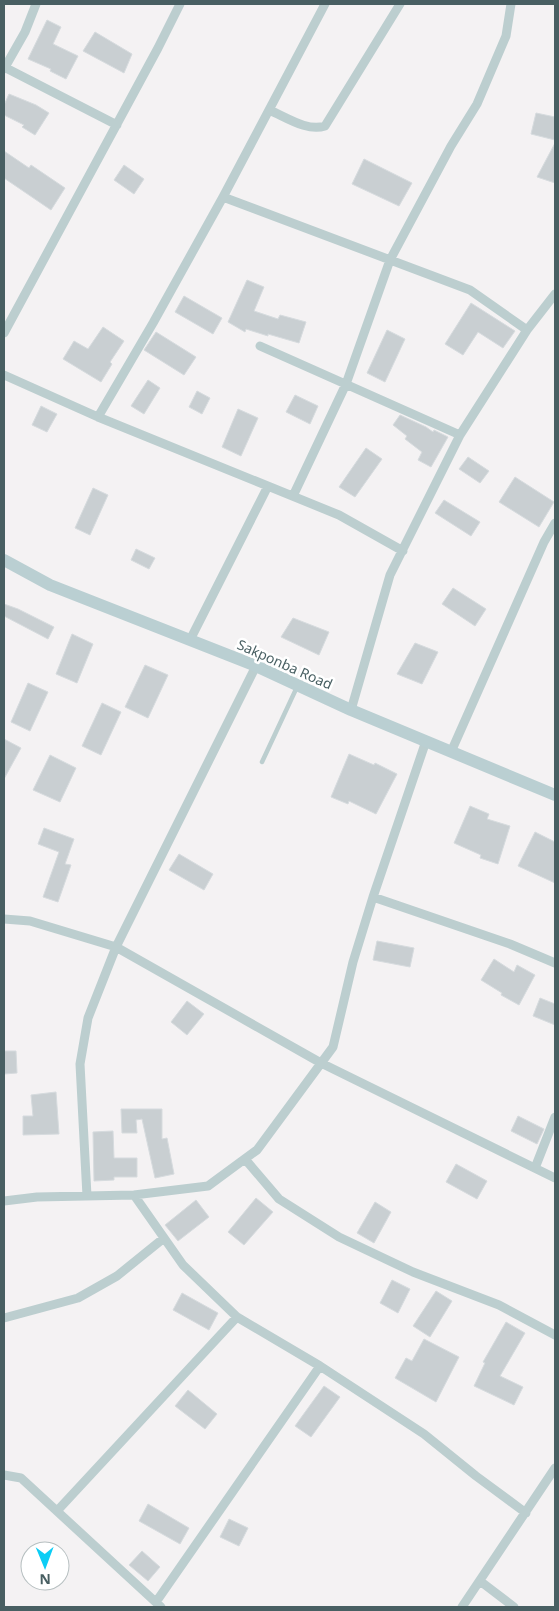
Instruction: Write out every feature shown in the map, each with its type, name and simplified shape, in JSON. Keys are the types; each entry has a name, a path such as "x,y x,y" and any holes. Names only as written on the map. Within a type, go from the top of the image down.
{"main road":[{"name":"Sakponba Road","path":"4,560 50,585 256,666 350,710 555,795"}],"street":[{"path":"36,4 25,32 4,68 117,125"},
{"path":"4,333 117,125 180,4"},
{"path":"98,417 154,323 324,4"},
{"path":"269,110 310,128 326,126 400,4"},
{"path":"293,496 346,384 390,260 451,146 477,104 506,36 511,4"},
{"path":"222,197 470,290 527,330"},
{"path":"350,710 390,575 460,435 527,330 555,294"},
{"path":"260,346 460,435"},
{"path":"4,375 98,417 339,516 403,551"},
{"path":"190,640 268,486"},
{"path":"451,752 544,542 555,523"},
{"path":"87,1196 80,1064 88,1018 116,947 256,666"},
{"path":"4,1201 37,1197 134,1195 208,1186 257,1150 333,1047 353,962 373,896 426,741"},
{"path":"373,896 510,944 555,963"},
{"path":"4,919 30,921 116,947 321,1063 555,1178"},
{"path":"535,1168 555,1117"},
{"path":"245,1159 279,1199 339,1237 413,1272 499,1305 555,1335"},
{"path":"134,1195 183,1265 237,1317 320,1366 424,1434 526,1513"},
{"path":"4,1318 78,1298 117,1276 164,1238"},
{"path":"57,1511 237,1317"},
{"path":"4,1475 21,1478 159,1605 320,1366"},
{"path":"462,1607 526,1513 551,1483 555,1468"},
{"path":"480,1580 514,1607"}],"lane":[{"path":"262,762 298,685"}],"building":[{"path":"47,20 61,27 53,44 78,56 66,79 50,71 51,69 28,59"},
{"path":"95,32 132,54 124,73 83,51"},
{"path":"9,94 36,105 49,113 35,135 22,127 24,125 4,115 4,105"},
{"path":"536,113 555,117 555,140 531,134"},
{"path":"555,143 555,183 537,177"},
{"path":"4,151 29,168 31,165 65,188 51,210 4,178"},
{"path":"364,159 412,183 399,206 352,184"},
{"path":"124,165 144,179 134,194 114,180"},
{"path":"247,280 264,287 254,311 278,319 280,315 306,322 299,343 246,329 245,332 228,322"},
{"path":"184,296 222,318 213,334 175,312"},
{"path":"471,303 515,331 503,348 478,332 463,355 445,344"},
{"path":"103,327 124,341 110,362 112,364 101,382 63,359 74,341 88,349"},
{"path":"387,330 405,339 385,382 367,373"},
{"path":"156,332 196,357 184,375 144,350"},
{"path":"148,380 160,388 144,414 131,406"},
{"path":"197,391 210,398 202,414 189,407"},
{"path":"295,395 318,406 310,424 286,412"},
{"path":"41,406 57,414 47,432 32,425"},
{"path":"238,409 258,418 241,456 222,447"},
{"path":"400,415 433,432 434,430 448,437 431,467 418,460 422,452 405,439 407,436 393,425"},
{"path":"366,448 382,459 355,497 339,487"},
{"path":"468,457 489,471 480,483 459,469"},
{"path":"515,477 554,502 539,527 499,502"},
{"path":"93,488 108,495 90,535 75,528"},
{"path":"444,500 480,522 471,536 435,513"},
{"path":"136,549 155,558 149,569 131,560"},
{"path":"453,588 486,609 475,626 442,604"},
{"path":"4,604 54,627 48,639 4,616"},
{"path":"293,618 329,632 319,655 281,637"},
{"path":"72,634 93,644 77,683 56,674"},
{"path":"415,643 438,652 422,684 397,674"},
{"path":"145,665 168,675 148,718 125,707"},
{"path":"28,683 48,692 30,731 11,722"},
{"path":"102,703 121,712 101,755 82,746"},
{"path":"4,739 21,748 4,779"},
{"path":"349,754 374,765 375,763 397,774 376,814 349,801 348,804 331,797"},
{"path":"50,755 76,768 60,802 33,790"},
{"path":"470,806 489,814 487,819 510,826 498,864 480,858 481,855 454,843"},
{"path":"44,828 74,839 65,864 71,865 58,902 43,897 59,852 38,844"},
{"path":"535,832 555,842 555,883 518,866"},
{"path":"179,854 213,874 204,890 169,870"},
{"path":"377,941 414,948 410,967 373,960"},
{"path":"494,959 514,972 517,965 535,975 519,1005 501,995 502,993 481,980"},
{"path":"540,998 555,1004 555,1025 533,1016"},
{"path":"187,1001 204,1014 187,1035 171,1022"},
{"path":"4,1051 16,1051 17,1073 4,1074"},
{"path":"56,1092 59,1134 23,1135 23,1116 33,1116 31,1095"},
{"path":"121,1109 162,1109 162,1139 167,1138 174,1174 155,1178 142,1119 136,1120 137,1133 122,1133"},
{"path":"518,1116 544,1129 537,1144 511,1131"},
{"path":"113,1131 114,1158 137,1158 137,1177 114,1177 114,1180 94,1181 93,1132"},
{"path":"456,1164 487,1181 477,1199 446,1182"},
{"path":"256,1198 273,1212 244,1245 228,1232"},
{"path":"196,1200 209,1217 178,1241 165,1225"},
{"path":"375,1202 391,1212 374,1243 357,1233"},
{"path":"392,1280 410,1289 398,1313 380,1303"},
{"path":"436,1291 452,1301 430,1337 413,1326"},
{"path":"182,1293 218,1313 209,1330 173,1310"},
{"path":"506,1322 525,1333 500,1376 523,1387 514,1405 474,1386 485,1363 483,1362"},
{"path":"424,1339 459,1357 436,1402 395,1378 406,1358 412,1361"},
{"path":"324,1386 340,1397 311,1437 295,1426"},
{"path":"188,1390 217,1414 205,1429 175,1406"},
{"path":"148,1504 189,1528 180,1544 139,1521"},
{"path":"229,1519 248,1528 239,1546 220,1537"},
{"path":"142,1551 160,1567 148,1581 129,1565"}]}
